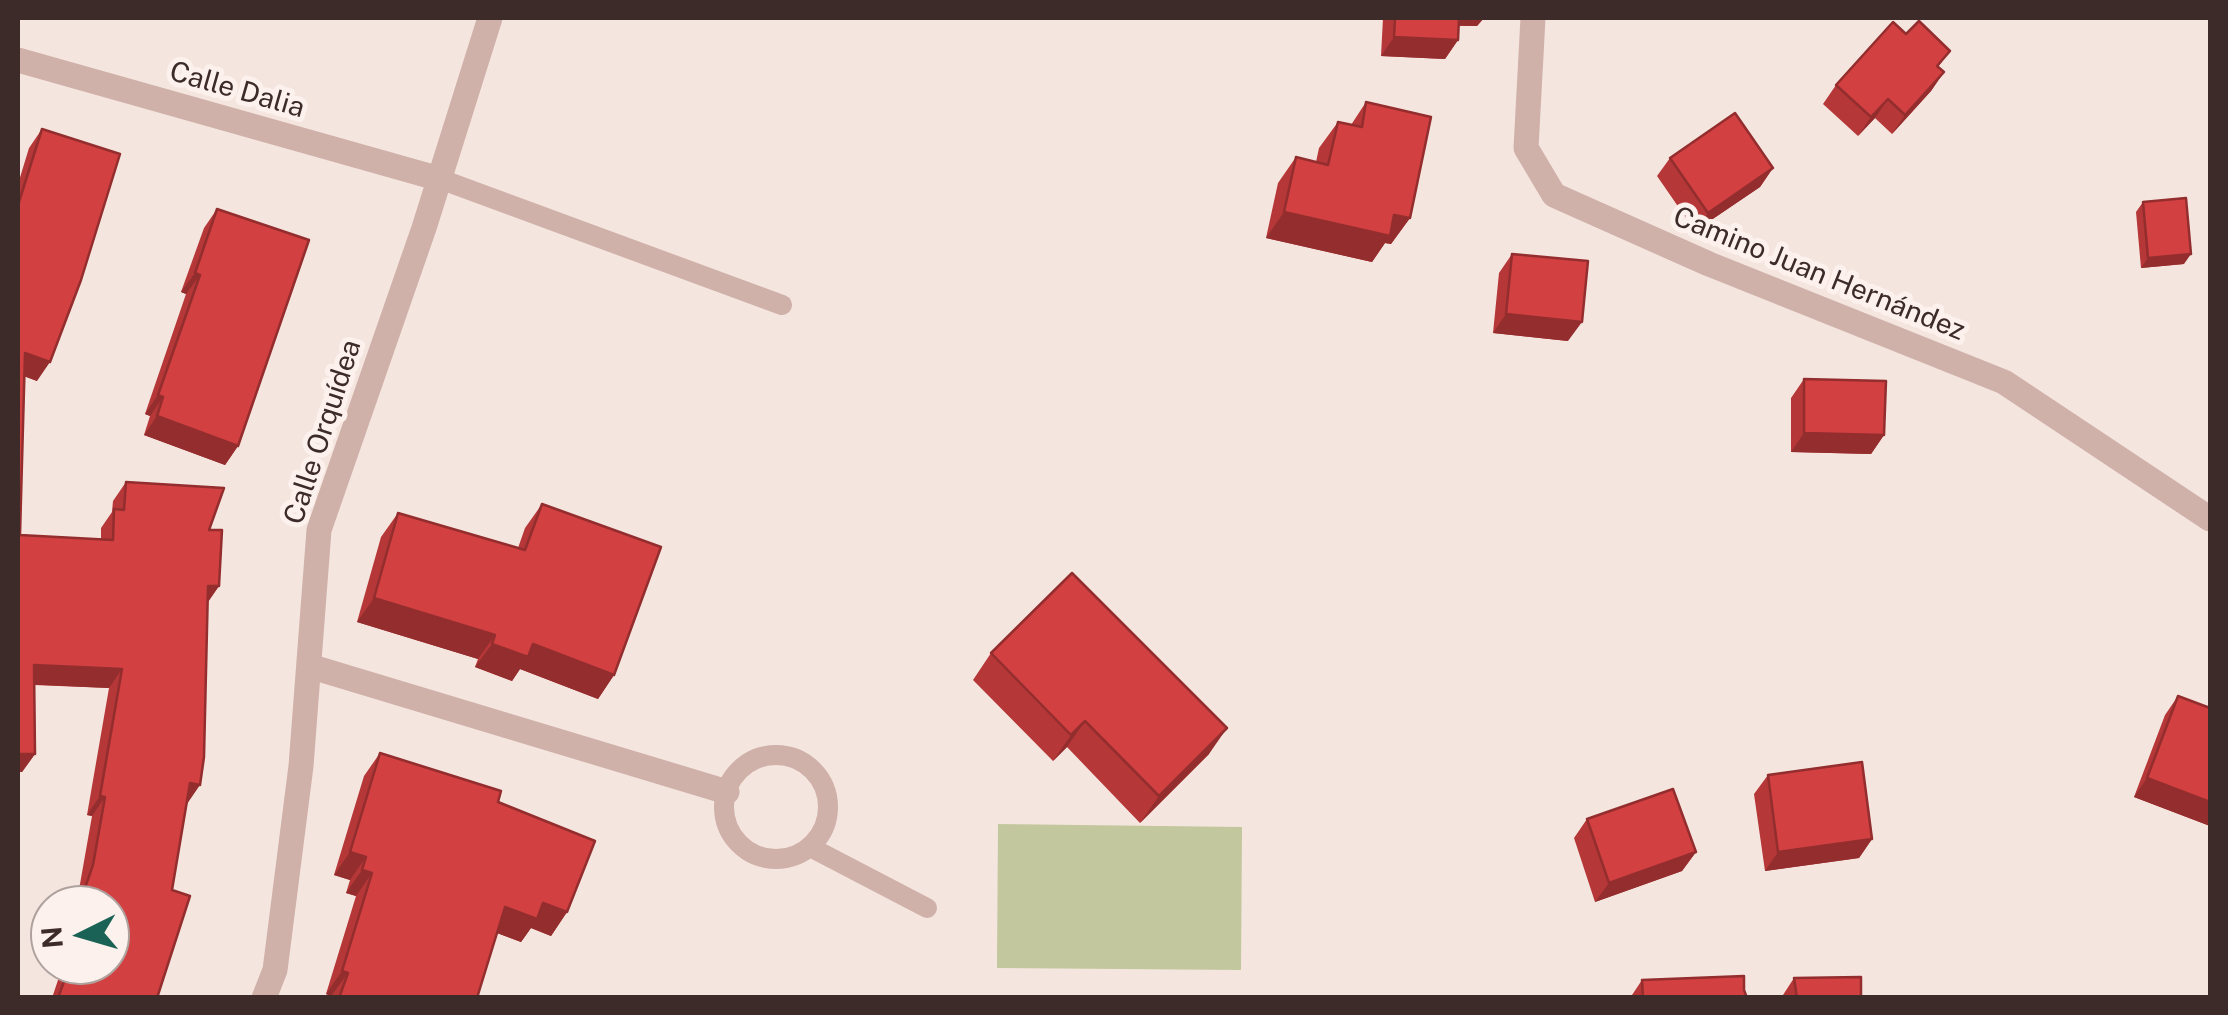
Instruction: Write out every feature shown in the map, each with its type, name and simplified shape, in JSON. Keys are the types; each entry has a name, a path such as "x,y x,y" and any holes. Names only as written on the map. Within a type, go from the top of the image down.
{"street":[{"name":"Calle Orquídea","path":"264,998 275,970 300,766 319,530 440,179 490,18"},
{"name":"Camino Juan Hernández","path":"1533,18 1526,148 1554,195 1709,264 2004,382 2210,519"},
{"name":"Calle Dalia","path":"18,60 440,179"},
{"path":"309,666 727,792"}],"lane":[{"path":"440,179 782,305"},
{"path":"780,754 800,760 816,773 826,791 829,812 823,832 810,848 792,857 772,860 752,854 736,841 726,822 724,802 730,782 743,767 760,756 780,754"},
{"path":"810,848 927,908"}],"green space":[{"path":"998,824 1242,827 1241,970 997,968"}],"building":[{"path":"1395,18 1459,18 1458,40 1394,37"},
{"path":"1919,21 1950,51 1937,66 1944,72 1905,115 1888,99 1871,117 1836,85 1893,22 1906,34"},
{"path":"1366,102 1431,117 1410,218 1394,215 1390,236 1284,212 1296,157 1328,165 1338,122 1362,127"},
{"path":"1735,113 1773,168 1708,213 1670,158"},
{"path":"42,129 120,154 81,280 50,362 25,353 20,535 113,540 114,509 124,510 126,482 224,488 209,530 222,530 219,586 208,586 204,757 200,785 190,783 172,890 190,896 157,998 58,998 63,985 130,985 130,885 86,885 105,797 100,796 122,669 34,665 35,754 18,754 18,205"},
{"path":"2186,198 2191,254 2148,258 2143,202"},
{"path":"217,209 309,240 238,446 157,416 163,397 158,395 200,275 195,273"},
{"path":"1512,254 1588,261 1582,322 1506,314"},
{"path":"1804,379 1886,381 1884,435 1804,433"},
{"path":"542,504 661,547 614,675 533,644 528,657 492,644 495,635 374,598 398,513 525,550"},
{"path":"1072,573 1227,728 1159,796 1085,721 1071,735 991,653"},
{"path":"2178,696 2210,708 2210,802 2147,778"},
{"path":"380,753 501,791 498,802 595,841 567,912 543,903 537,919 505,907 477,998 339,998 348,973 342,971 372,873 362,870 366,857 350,852"},
{"path":"1862,762 1872,839 1778,852 1768,775"},
{"path":"1673,789 1696,852 1609,883 1587,819"},
{"path":"1744,976 1747,998 1643,998 1642,980"},
{"path":"1861,977 1861,998 1797,998 1794,978"}]}
